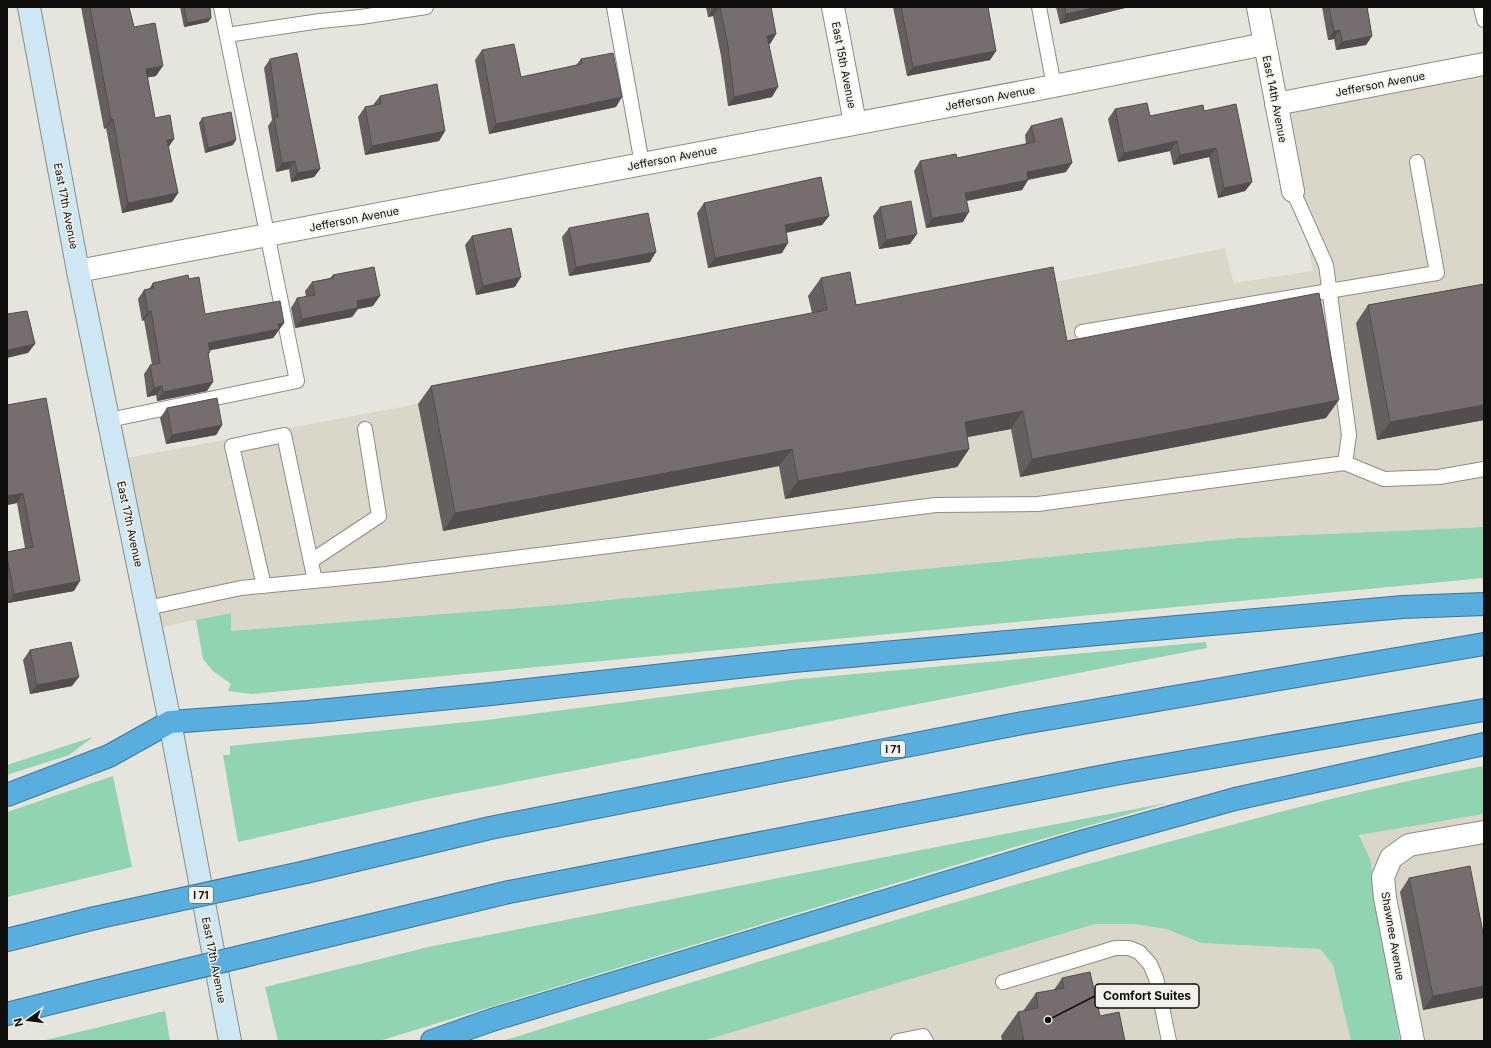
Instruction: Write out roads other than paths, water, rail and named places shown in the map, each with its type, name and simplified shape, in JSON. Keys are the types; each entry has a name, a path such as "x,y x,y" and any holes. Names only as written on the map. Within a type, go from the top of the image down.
{"highway":[{"path":"7,795 110,756 170,722 308,712 793,661 1403,607 1484,604"},
{"name":"I 71","path":"7,940 96,918 306,872 490,828 1009,726 1484,644"},
{"path":"7,1014 509,892 1120,772 1484,710"},
{"path":"432,1041 492,1020 1084,841 1235,799 1484,744"}],"street":[{"name":"East 17th Avenue","path":"29,7 78,271 170,722 230,1041"},
{"name":"East 15th Avenue","path":"833,7 855,124"},
{"name":"East 14th Avenue","path":"1258,7 1293,191"},
{"name":"Jefferson Avenue","path":"78,271 1054,86 1265,44"},
{"name":"Jefferson Avenue","path":"1276,104 1484,64"},
{"name":"Shawnee Avenue","path":"1413,1041 1385,898 1383,877 1391,858 1409,845 1484,832"}],"lane":[{"path":"109,420 297,381 221,7"},
{"path":"227,35 426,7"},
{"path":"614,7 642,164"},
{"path":"1039,7 1054,86"},
{"path":"1482,7 1484,20"},
{"path":"1082,332 1437,273 1417,162"},
{"path":"1293,191 1326,265 1349,435 1345,463"},
{"path":"311,561 379,516 365,430"},
{"path":"264,586 232,446 284,435 316,581"},
{"path":"147,608 241,588 386,574 936,505 1038,504 1345,463 1384,479 1439,477 1484,469"},
{"path":"1003,982 1115,948 1128,948 1139,952 1150,964 1156,978 1170,1041"},
{"path":"898,1041 923,1036 926,1041"}],"place":[{"name":"Comfort Suites","path":"1048,1020"}]}
